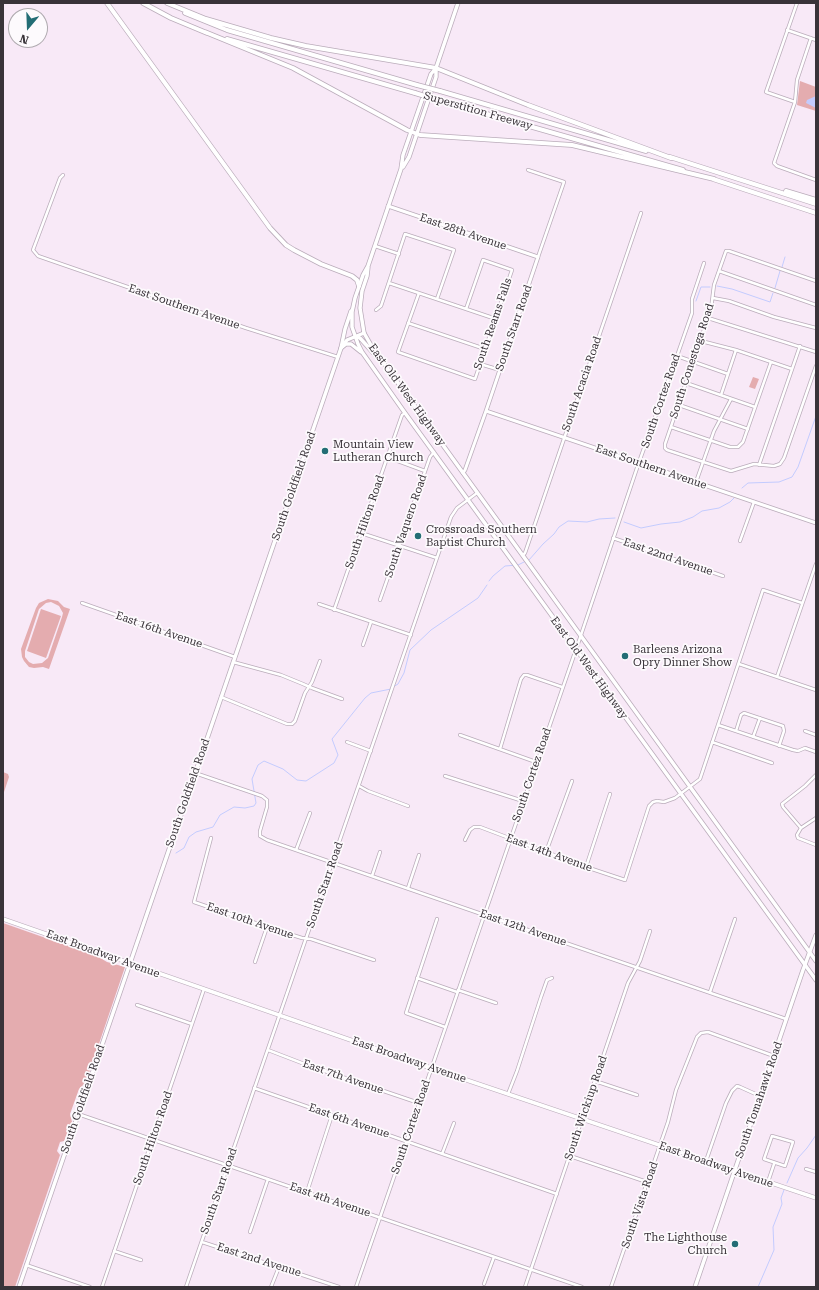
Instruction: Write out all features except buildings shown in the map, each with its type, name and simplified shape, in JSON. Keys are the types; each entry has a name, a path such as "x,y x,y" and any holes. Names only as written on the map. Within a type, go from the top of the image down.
{"highway":[{"path":"107,3 270,228 286,245 321,264 352,276 357,280 359,286"},
{"name":"Superstition Freeway","path":"143,3 171,18 205,32 714,180 814,212"},
{"path":"167,3 210,21 277,40 436,68 528,105 671,158"},
{"name":"Superstition Freeway","path":"167,3 194,18 227,30 671,158 816,204"},
{"path":"205,32 293,68 411,132 420,135 572,145 714,180"},
{"path":"749,182 816,200"}],"main road":[{"path":"401,169 409,157 417,134 436,76 436,68 458,3"},
{"path":"368,266 401,169 403,155 430,74 436,68"},
{"name":"East Old West Highway","path":"368,266 353,304 352,320 355,336 362,352 816,980"},
{"name":"East Old West Highway","path":"368,266 367,276 360,300 364,333 372,346 816,961"},
{"name":"South Goldfield Road","path":"19,1287 338,357 353,304"},
{"path":"341,348 347,340 364,333"},
{"path":"355,336 360,338 385,365"},
{"path":"341,348 346,344 351,344 362,352"},
{"name":"East Broadway Avenue","path":"3,919 431,1068 816,1198"},
{"name":"South Tomahawk Road","path":"695,1287 816,935"}],"street":[{"path":"795,102 766,92 797,3"},
{"path":"787,30 816,40"},
{"path":"811,38 797,80 795,102 774,164 816,180"},
{"name":"South Starr Road","path":"463,472 486,411 564,182 528,170"},
{"name":"East Southern Avenue","path":"63,175 60,178 33,250 38,256 246,328 338,357"},
{"name":"East 28th Avenue","path":"388,206 538,257"},
{"name":"South Acacia Road","path":"525,559 525,553 641,213"},
{"path":"376,310 381,306 405,234 454,250 437,299"},
{"path":"375,246 399,254"},
{"name":"South Conestoga Road","path":"703,462 665,448 708,318 713,298 713,288 726,251 816,281"},
{"name":"South Reams Falls","path":"408,322 398,352 475,379 512,270 483,260 466,309"},
{"name":"South Cortez Road","path":"356,1287 692,313 692,299 704,263"},
{"path":"719,271 816,305"},
{"path":"389,283 496,319"},
{"path":"419,293 408,322 485,349"},
{"path":"713,298 729,301 774,317 816,328"},
{"path":"708,318 816,352"},
{"path":"700,341 736,350 792,370"},
{"path":"759,465 800,346"},
{"path":"720,395 736,350"},
{"path":"677,356 728,374"},
{"path":"671,427 730,447 738,447 743,442 771,362"},
{"path":"480,364 500,370"},
{"path":"703,462 731,471 754,464 774,466 780,464 784,458 816,366"},
{"path":"686,384 756,407"},
{"path":"696,482 711,440 731,399"},
{"path":"679,405 748,429"},
{"name":"East Southern Avenue","path":"486,411 816,523"},
{"name":"South Hilton Road","path":"334,610 402,415 405,413"},
{"name":"South Vaquero Road","path":"380,600 430,457 434,452"},
{"path":"387,457 425,471"},
{"name":"South Starr Road","path":"186,1287 453,514 455,510 477,493"},
{"path":"740,542 754,502"},
{"path":"361,533 437,558"},
{"name":"East 22nd Avenue","path":"614,538 723,576"},
{"path":"777,677 816,564"},
{"path":"680,793 700,779 763,590 802,603"},
{"name":"East 16th Avenue","path":"82,603 235,656"},
{"path":"319,604 411,635"},
{"path":"363,645 371,622"},
{"path":"221,697 282,722 292,724 295,721 320,661"},
{"path":"234,662 281,675 342,699"},
{"path":"739,664 816,689"},
{"path":"500,749 524,675 562,687"},
{"path":"736,731 741,715 744,713 760,718 784,727 779,746"},
{"path":"753,737 760,718"},
{"path":"718,725 793,750 798,751 805,748 816,752"},
{"path":"805,731 816,735"},
{"path":"460,735 536,762"},
{"path":"347,742 371,751"},
{"path":"712,742 772,763"},
{"name":"East 12th Avenue","path":"195,773 262,796 267,800 267,807 260,831 260,836 267,840 787,1019"},
{"path":"802,828 782,804 805,786 816,775"},
{"path":"445,776 523,801"},
{"path":"546,852 572,781"},
{"path":"359,786 368,791 408,806"},
{"name":"East 14th Avenue","path":"465,840 470,830 474,827 480,827 625,880 649,806 653,802 657,801 670,801 680,793"},
{"path":"586,867 610,794"},
{"path":"296,850 310,813"},
{"path":"816,818 802,828 797,835 798,838 816,845"},
{"name":"East 10th Avenue","path":"211,838 194,902 267,927 374,960"},
{"path":"372,876 380,852"},
{"path":"408,888 419,855"},
{"path":"710,992 735,918"},
{"path":"437,919 406,1013 445,1027"},
{"path":"255,962 267,927"},
{"name":"South Wickiup Road","path":"525,1287 583,1120 628,983 637,967 650,931"},
{"path":"417,978 496,1004"},
{"path":"508,1094 547,980 552,978"},
{"name":"South Hilton Road","path":"102,1287 204,989"},
{"path":"138,1005 192,1024"},
{"name":"South Vista Road","path":"612,1287 668,1122 676,1090 697,1037 701,1033 708,1032 774,1056"},
{"name":"East 7th Avenue","path":"268,1050 307,1065 419,1103"},
{"path":"595,1081 637,1095"},
{"path":"706,1162 730,1095 737,1086 760,1096"},
{"name":"East 6th Avenue","path":"254,1088 557,1194"},
{"name":"East 4th Avenue","path":"78,1114 582,1287"},
{"path":"306,1192 332,1115"},
{"path":"442,1154 454,1123"},
{"path":"772,1136 793,1142 785,1166 774,1164 764,1159 772,1136"},
{"path":"570,1156 648,1182"},
{"path":"768,1182 774,1164"},
{"path":"806,1169 816,1172"},
{"path":"250,1232 268,1179"},
{"name":"East 2nd Avenue","path":"202,1242 339,1287"},
{"path":"114,1251 140,1260"},
{"path":"484,1284 494,1257"},
{"path":"26,1265 90,1287"},
{"path":"271,1287 279,1267"}],"shaded area":[{"path":"800,81 816,87 816,111 797,105"},
{"path":"753,377 759,379 755,389 749,387"},
{"path":"48,599 58,601 64,607 70,609 49,669 43,667 29,667 22,657 21,649 39,603","holes":["51,602 59,606 63,613 48,658 42,663 33,664 25,657 25,651 39,609 46,603"]},
{"path":"41,609 61,616 46,658 27,651"},
{"path":"3,772 8,774 9,777 3,795"},
{"path":"3,923 97,956 107,962 125,967 86,1082 79,1089 70,1114 72,1122 64,1141 60,1142 57,1151 60,1155 15,1287 3,1287"}],"water":[{"path":"816,96 816,108 806,103 807,100"}],"waterway":[{"path":"782,267 785,257"},
{"path":"775,288 780,271"},
{"path":"717,286 732,289 770,302 773,293"},
{"path":"696,301 701,287 710,287"},
{"path":"742,488 748,483 779,482 792,477 798,467 816,416"},
{"path":"624,522 641,528 680,522 693,517 702,511 719,508 734,498"},
{"path":"529,560 559,527 568,521 587,522 599,519 615,518"},
{"path":"489,581 505,566 518,565 526,561"},
{"path":"393,687 398,684 404,673 410,650 431,630 478,598 487,585"},
{"path":"176,853 184,848 189,837 196,832 213,827 220,815 234,807 245,808 254,806 256,803 252,779 258,765 264,761 283,769 297,780 306,781 334,763 338,755 332,739 365,698 371,693 391,689"},
{"path":"787,1183 798,1158 816,1135"},
{"path":"758,1287 774,1250 773,1227 782,1204 781,1198 784,1190"}],"place":[{"name":"Mountain View Lutheran Church","path":"325,451"},
{"name":"Crossroads Southern Baptist Church","path":"418,536"},
{"name":"Barleens Arizona Opry Dinner Show","path":"625,656"},
{"name":"The Lighthouse Church","path":"735,1244"}]}
